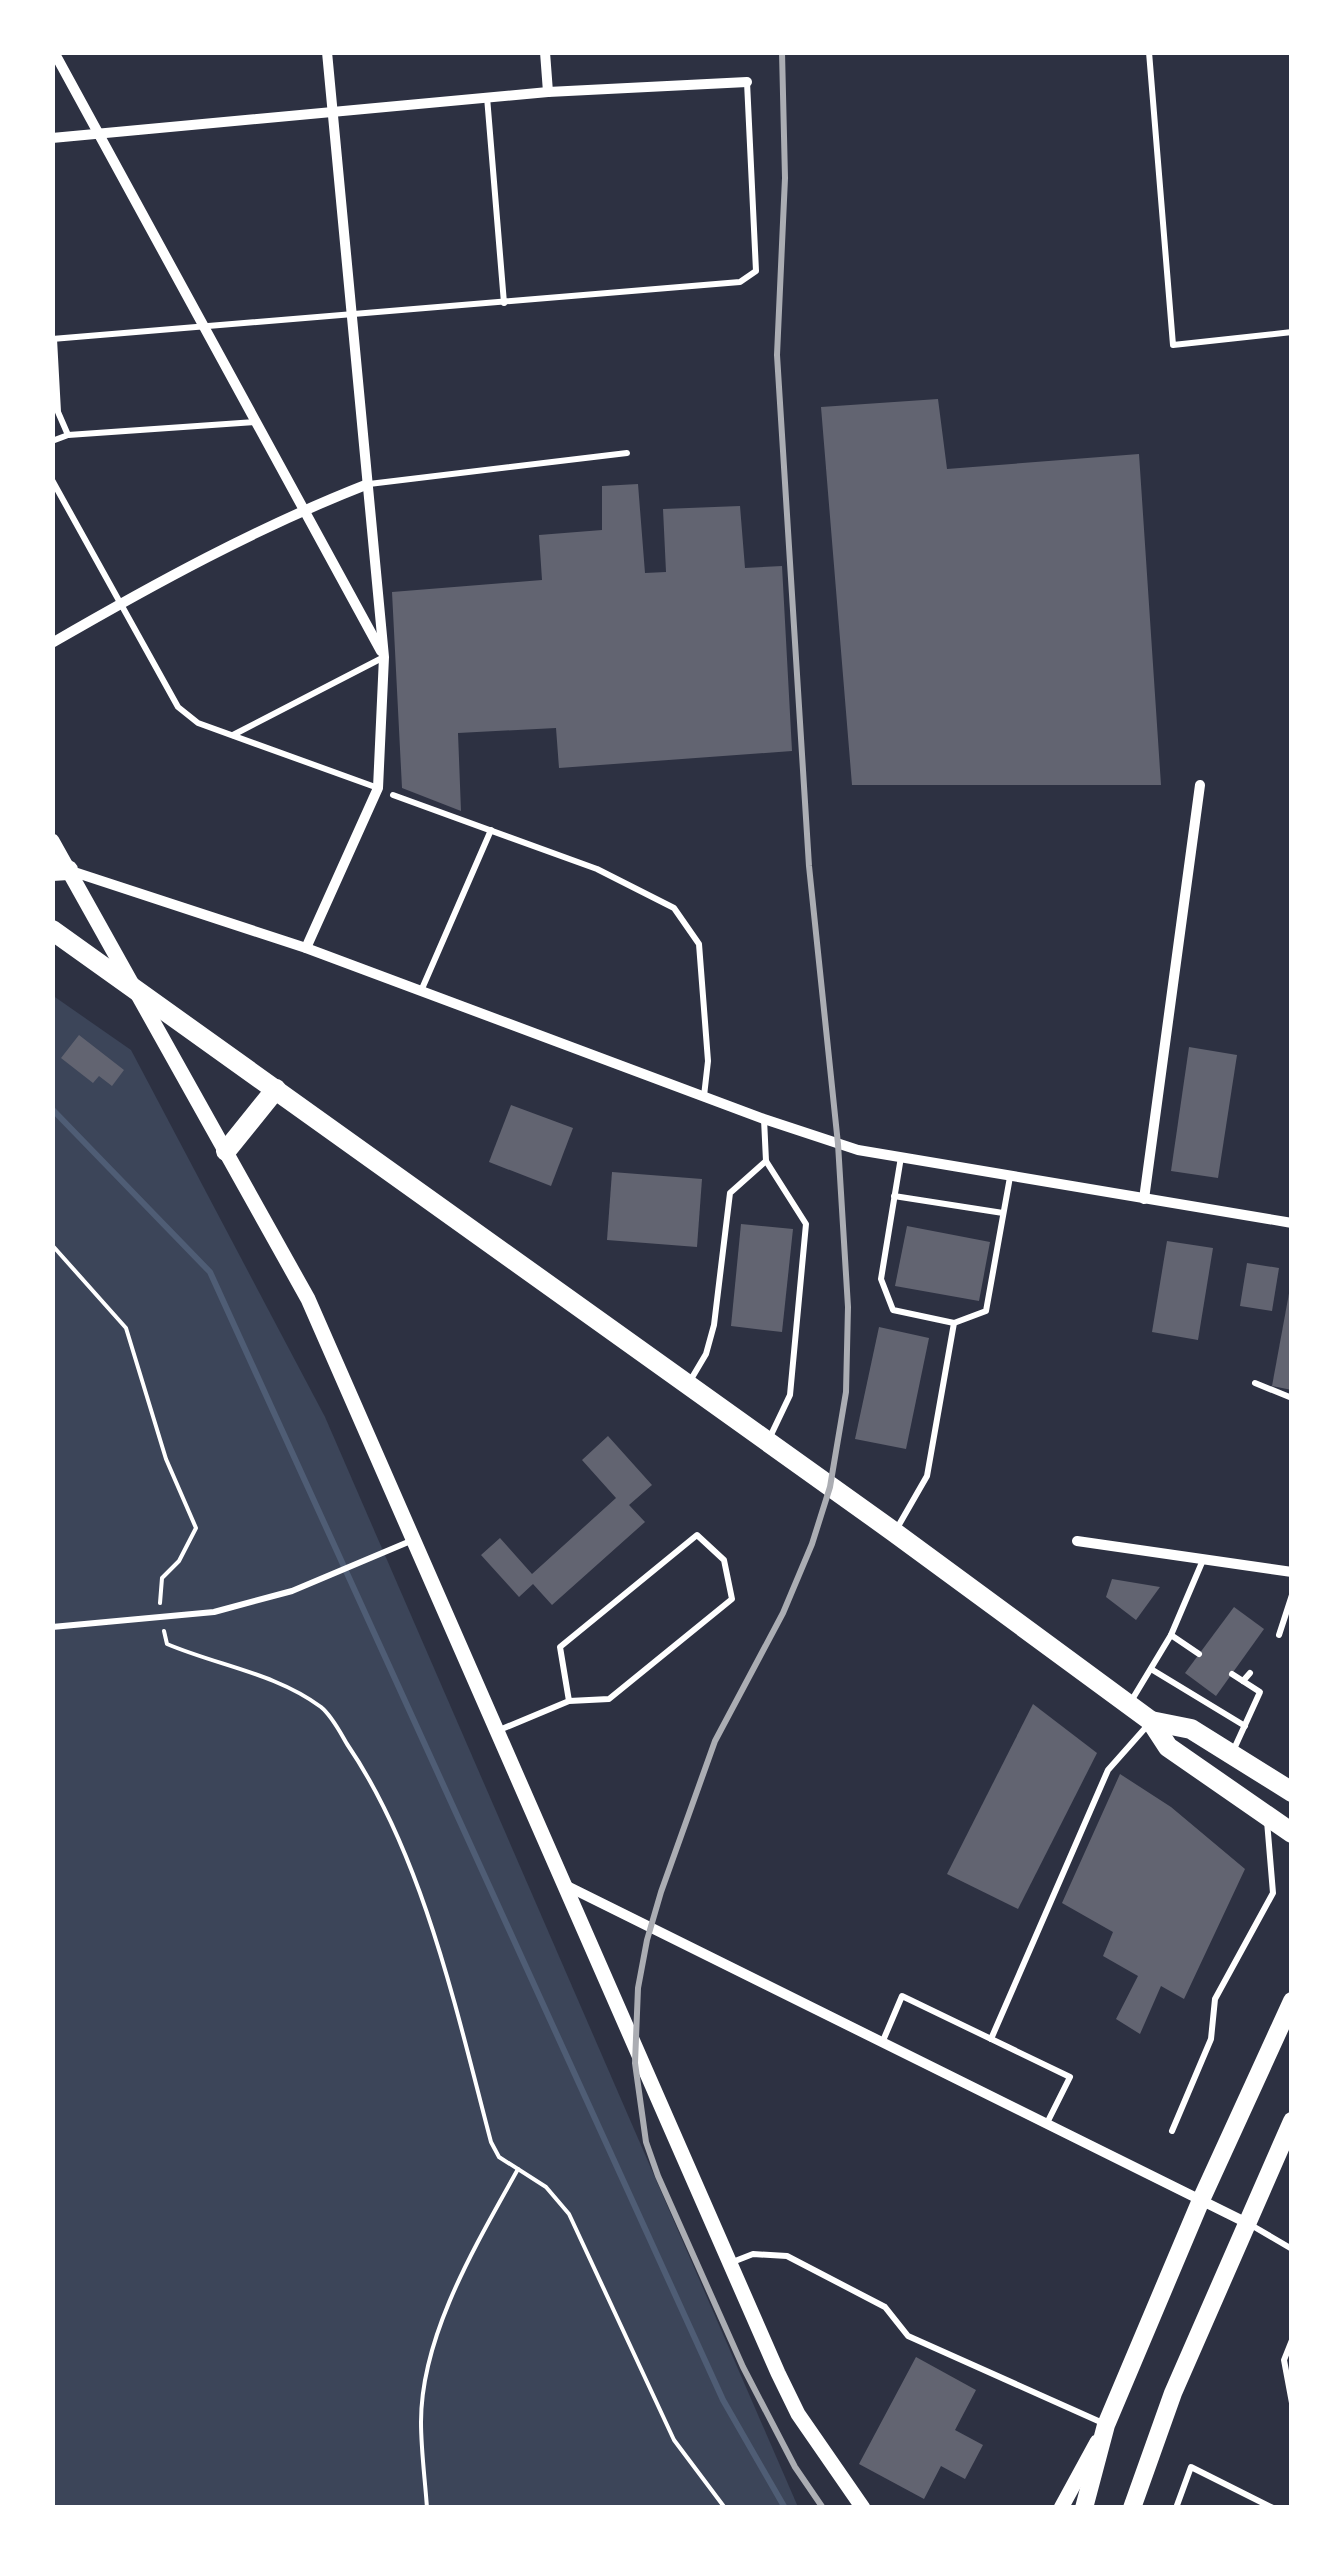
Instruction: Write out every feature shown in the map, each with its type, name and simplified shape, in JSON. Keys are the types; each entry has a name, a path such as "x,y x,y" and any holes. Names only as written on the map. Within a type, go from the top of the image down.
{"main road":[{"path":"52,930 894,1532 1151,1721 1168,1747 1292,1833"},
{"path":"226,1151 276,1089"},
{"path":"1151,1721 1191,1729 1292,1792"},
{"path":"1084,2508 1106,2425 1201,2200 1292,2000"},
{"path":"1132,2508 1174,2393 1245,2222 1287,2141 1292,2121"}],"street":[{"path":"54,52 384,657"},
{"path":"306,948 378,788 384,657 328,52"},
{"path":"545,52 548,92"},
{"path":"52,138 548,92 747,82"},
{"path":"52,644 122,603 304,510 368,484"},
{"path":"1144,1199 1200,785"},
{"path":"52,841 60,871 132,986 308,1299 798,2414 863,2508"},
{"path":"60,871 306,948 764,1119 858,1150 1292,1223"},
{"path":"1076,1541 1292,1572"},
{"path":"562,1883 1245,2222"},
{"path":"1061,2508 1106,2425"}],"lane":[{"path":"1149,52 1173,345 1292,332"},
{"path":"68,435 58,412 53,339 740,282 756,270 747,82"},
{"path":"486,97 504,303"},
{"path":"52,441 68,435 256,422"},
{"path":"368,484 627,453"},
{"path":"52,480 178,707 198,723 378,788"},
{"path":"232,736 384,657"},
{"path":"393,795 597,869 674,908 699,944 708,1061 704,1097"},
{"path":"421,991 491,830"},
{"path":"764,1119 766,1161 806,1224 790,1395 767,1443"},
{"path":"901,1158 881,1279 894,1310 954,1323 986,1310 1010,1176"},
{"path":"686,1386 706,1354 714,1325 730,1194 766,1161"},
{"path":"894,1196 1002,1213"},
{"path":"894,1532 926,1476 954,1323"},
{"path":"1254,1383 1292,1398"},
{"path":"496,1732 569,1701 609,1699 732,1599 724,1560 696,1534 560,1648 569,1701"},
{"path":"52,1627 214,1612 292,1590 414,1540"},
{"path":"1129,1704 1171,1635 1203,1560"},
{"path":"1280,1635 1292,1595"},
{"path":"1171,1635 1200,1654"},
{"path":"1151,1669 1245,1726"},
{"path":"1243,1682 1250,1673"},
{"path":"1232,1674 1260,1692 1232,1754"},
{"path":"991,2039 1108,1770 1151,1721"},
{"path":"1172,2131 1211,2039 1215,1999 1273,1893 1267,1816"},
{"path":"882,2043 902,1996 1070,2077 1047,2124"},
{"path":"1245,2222 1292,2249"},
{"path":"730,2263 753,2254 787,2256 886,2306 908,2336 1106,2425"},
{"path":"1290,2398 1284,2360 1292,2340"},
{"path":"1176,2508 1191,2467 1273,2508"}],"path":[{"path":"52,1245 126,1328 166,1459 196,1528 179,1561 162,1578 160,1603"},
{"path":"164,1631 167,1644 199,1658 268,1676 324,1709 375,1784 426,1915 490,2142 500,2157 546,2187 569,2214 674,2440 725,2508"},
{"path":"427,2508 420,2419 432,2351 467,2262 518,2169"}],"shaded area":[{"path":"52,995 131,1050 325,1417 798,2507 53,2507"}],"building":[{"path":"938,399 947,469 1139,454 1161,785 852,785 821,407"},
{"path":"638,484 645,573 666,572 663,509 740,506 745,568 782,566 792,751 559,768 556,728 458,733 461,811 402,788 392,592 542,580 539,535 602,530 602,486"},
{"path":"79,1035 124,1070 112,1086 99,1076 93,1083 61,1058"},
{"path":"1189,1047 1237,1055 1218,1178 1171,1171"},
{"path":"511,1105 573,1128 551,1186 489,1162"},
{"path":"612,1172 702,1179 697,1247 607,1240"},
{"path":"741,1224 793,1229 782,1332 731,1326"},
{"path":"907,1226 990,1242 979,1301 895,1286"},
{"path":"1167,1241 1213,1248 1198,1340 1152,1332"},
{"path":"1247,1263 1279,1268 1272,1311 1240,1306"},
{"path":"1292,1288 1292,1390 1272,1386"},
{"path":"879,1327 929,1338 906,1449 855,1439"},
{"path":"608,1436 652,1485 629,1505 645,1522 552,1605 533,1584 519,1597 481,1555 500,1538 532,1574 616,1498 582,1460"},
{"path":"1112,1579 1160,1587 1136,1620 1106,1597"},
{"path":"1234,1607 1264,1629 1216,1696 1185,1673"},
{"path":"1033,1704 1097,1753 1018,1909 947,1874"},
{"path":"1120,1774 1171,1807 1245,1869 1184,1999 1161,1986 1140,2034 1116,2019 1138,1976 1103,1956 1113,1932 1062,1903"},
{"path":"916,2357 976,2390 955,2430 983,2445 965,2479 941,2466 924,2499 859,2464"}],"waterway":[{"path":"52,1109 210,1272 723,2400 785,2508"}],"railway":[{"path":"782,52 785,178 777,355 809,866 838,1144 848,1307 846,1392 830,1487 812,1544 783,1613 715,1741 661,1892 638,1988 635,2063 646,2142 658,2176 743,2367 795,2467 823,2508"}]}
